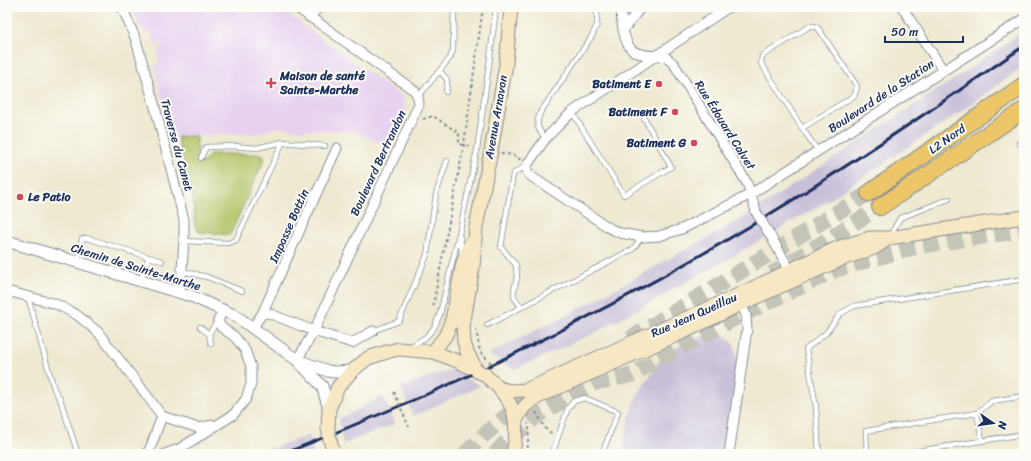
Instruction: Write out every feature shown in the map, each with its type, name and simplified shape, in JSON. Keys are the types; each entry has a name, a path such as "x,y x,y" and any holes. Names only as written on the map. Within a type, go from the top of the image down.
{"highway":[{"name":"L2 Nord","path":"869,193 1024,85"},
{"name":"L2 Nord","path":"880,207 1024,110"}],"main road":[{"name":"Avenue Arnavon","path":"499,388 484,374 477,371 464,357 462,326 473,267 476,227 506,64 511,7"},
{"name":"Rue Jean Queillau","path":"499,388 510,391 526,390 739,300 793,275 837,248 870,238 889,238 1024,217"},
{"name":"Avenue Arnavon","path":"433,352 446,335 452,320 463,263 476,227"},
{"name":"Rue Jean Queillau","path":"516,421 524,406 531,401 690,329 739,300"},
{"path":"333,451 328,429 329,409 338,387 352,371 368,358 399,349 464,357"},
{"path":"499,388 510,405 516,421 516,438 513,454"}],"street":[{"name":"Traverse du Canet","path":"122,7 136,40 184,220 182,271 179,292"},
{"path":"296,7 415,91 418,98"},
{"path":"310,17 319,7"},
{"name":"Rue Édouard Calvet","path":"621,7 623,30 628,45 634,51 643,55 656,55 666,58 674,64 747,183 752,194 756,212 793,275"},
{"path":"623,30 641,7"},
{"path":"642,238 611,230 529,175 527,165 546,138 572,112 729,7"},
{"path":"902,7 943,70"},
{"name":"Boulevard de la Station","path":"642,238 659,236 682,229 752,194 1024,19"},
{"name":"Boulevard Bertrandon","path":"297,360 314,330 419,104 418,98"},
{"name":"Impasse Bottin","path":"262,314 337,148"},
{"name":"Chemin de Sainte-Marthe","path":"7,242 179,292 236,316 297,360 322,386 329,409"},
{"path":"7,291 56,304 77,315 98,332 162,416 198,428 219,424"},
{"path":"729,454 747,329 746,315 739,300"},
{"path":"165,454 179,449 233,415 246,399 251,384 251,367 245,350 235,337 221,327 218,320 224,310"},
{"path":"253,327 262,314 268,313 352,343 373,331"},
{"name":"Chemin de Sainte-Marthe","path":"297,360 328,371 352,371"},
{"path":"146,454 150,449 162,416"}],"lane":[{"path":"418,98 450,58 453,50 454,7"},
{"path":"399,349 415,344 426,337 434,328 440,314 477,150 496,7"},
{"path":"546,138 539,132 537,123 540,113 592,36 597,25 597,7"},
{"path":"802,128 854,96 857,86 818,28 814,26 810,26 762,56 760,63 802,128 818,151"},
{"path":"439,71 448,82 446,92"},
{"path":"572,112 624,196 671,167 641,112"},
{"path":"184,241 228,243 236,240 283,142"},
{"path":"201,158 206,147 234,146 256,148 283,142 325,146"},
{"path":"373,331 399,321 427,255 436,194 447,161"},
{"path":"521,307 514,297 517,277 516,266 501,247 513,174 527,165"},
{"path":"889,238 900,218 948,199"},
{"path":"459,234 463,263 463,294"},
{"path":"78,263 82,239 87,238 148,258 162,261"},
{"path":"487,325 633,249 642,238"},
{"path":"141,281 148,258"},
{"path":"182,271 207,277 242,291"},
{"path":"819,454 816,407 806,349 826,333 840,314 854,306 1024,279"},
{"path":"28,297 54,389 60,398 78,454"},
{"path":"462,300 462,326"},
{"path":"209,334 218,320"},
{"path":"200,327 209,334 211,344"},
{"path":"867,454 866,430 977,413 992,401 1024,396"},
{"path":"552,454 568,408 574,401 585,398 618,412 602,454"},
{"path":"977,413 982,440"},
{"path":"899,454 1024,434"}],"path":[{"path":"411,120 421,120 433,116 459,133 459,144 477,150"},
{"path":"491,151 513,155"},
{"path":"394,392 409,427"},
{"path":"534,408 547,431"}],"shaded area":[{"name":"Maison de santé Sainte-Marthe","path":"131,7 278,7 402,97 406,111 389,148 354,131 299,130 280,127 254,134 239,133 177,137 171,134 155,69 159,60 158,52 162,43 155,43 152,33 141,30"},
{"path":"1024,31 1024,66 960,112 826,202 721,263 596,332 514,370 488,354 573,312 740,220"},
{"path":"711,333 722,334 731,340 735,348 738,369 724,454 623,454 633,403 664,353"},
{"path":"453,370 480,386 413,416 401,387"},
{"path":"383,396 395,424 343,444 339,419"},
{"path":"310,435 314,454 255,454"}],"green space":[{"path":"196,136 198,162 204,162 211,154 262,154 265,158 230,235 199,232 195,226 193,198 177,137"}],"tunnel":[{"path":"630,339 869,193"},
{"path":"772,274 880,207"},
{"path":"593,383 631,375 733,319 837,269 914,247 1024,230"},
{"path":"495,454 503,445 538,415 602,378"},
{"path":"465,454 509,414 525,403"}],"railway":[{"path":"283,454 483,369 549,337 646,286 710,250 814,187 1024,46"}],"place":[{"name":"Maison de santé Sainte-Marthe","path":"271,83"},
{"name":"Batiment E","path":"659,84"},
{"name":"Batiment F","path":"675,112"},
{"name":"Batiment G","path":"694,143"},
{"name":"Le Patio","path":"20,197"}]}
